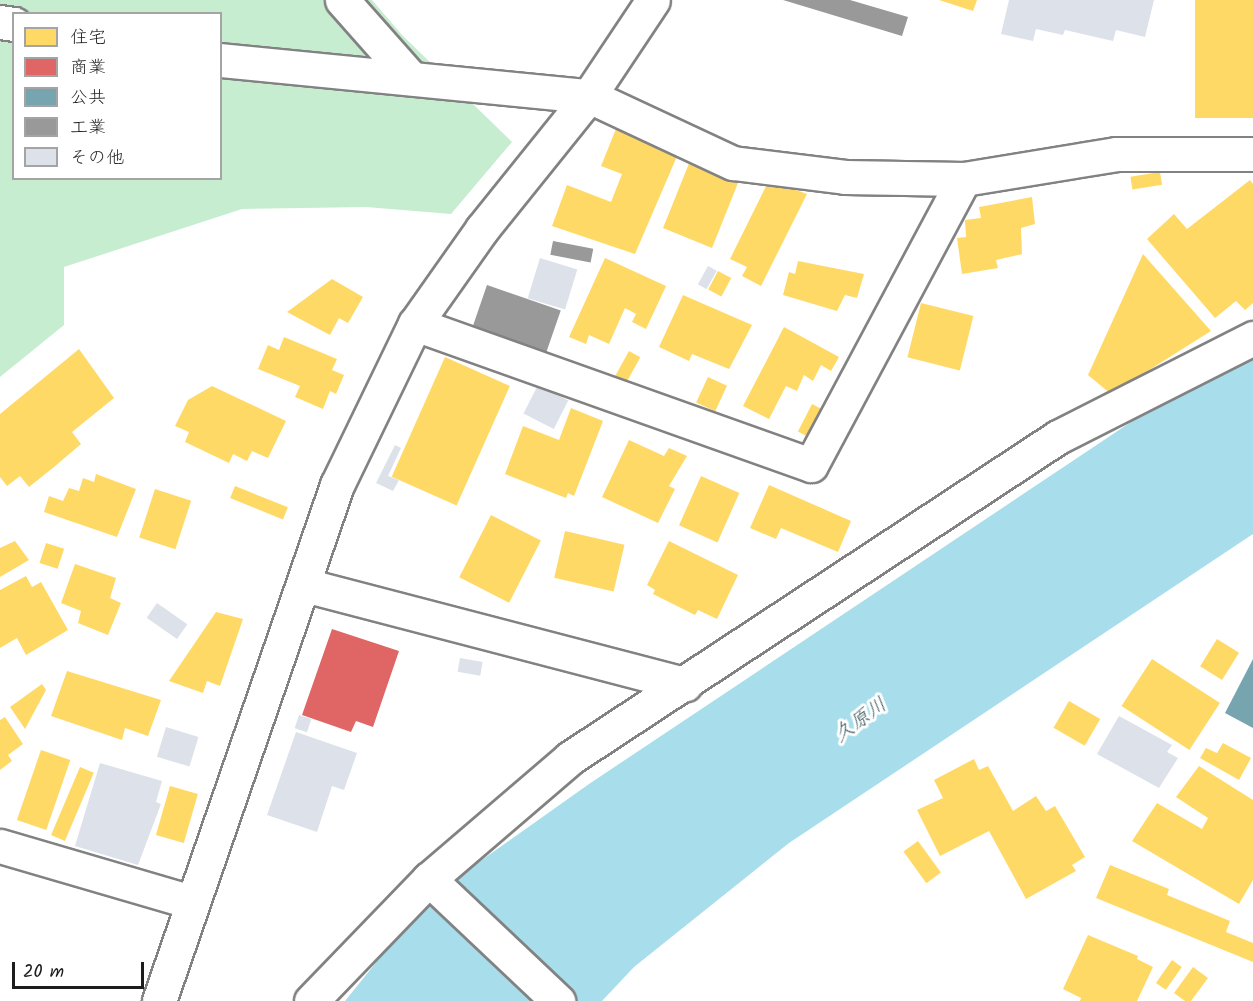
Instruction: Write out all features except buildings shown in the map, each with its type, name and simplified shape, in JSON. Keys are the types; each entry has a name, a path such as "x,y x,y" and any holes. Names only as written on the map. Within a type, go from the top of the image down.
{"street":[{"path":"342,0 411,78"},
{"path":"159,1001 253,719 304,585 337,485 415,324 482,229 589,96 653,0"},
{"path":"222,60 589,96 733,163 845,177 964,179 1116,154 1253,154"},
{"path":"415,324 810,465 964,179"},
{"path":"311,1001 429,879 570,758 1058,437 1253,338"},
{"path":"304,585 685,684"},
{"path":"0,846 192,902"},
{"path":"429,879 558,1001"}],"green space":[{"path":"0,0 372,0 402,35 512,142 451,214 366,207 242,209 64,267 64,325 0,377"}],"water":[{"name":"久原川","path":"1253,356 1253,534 789,843 634,967 602,1001 345,1001 407,924 462,874 589,784 1155,406"}]}
